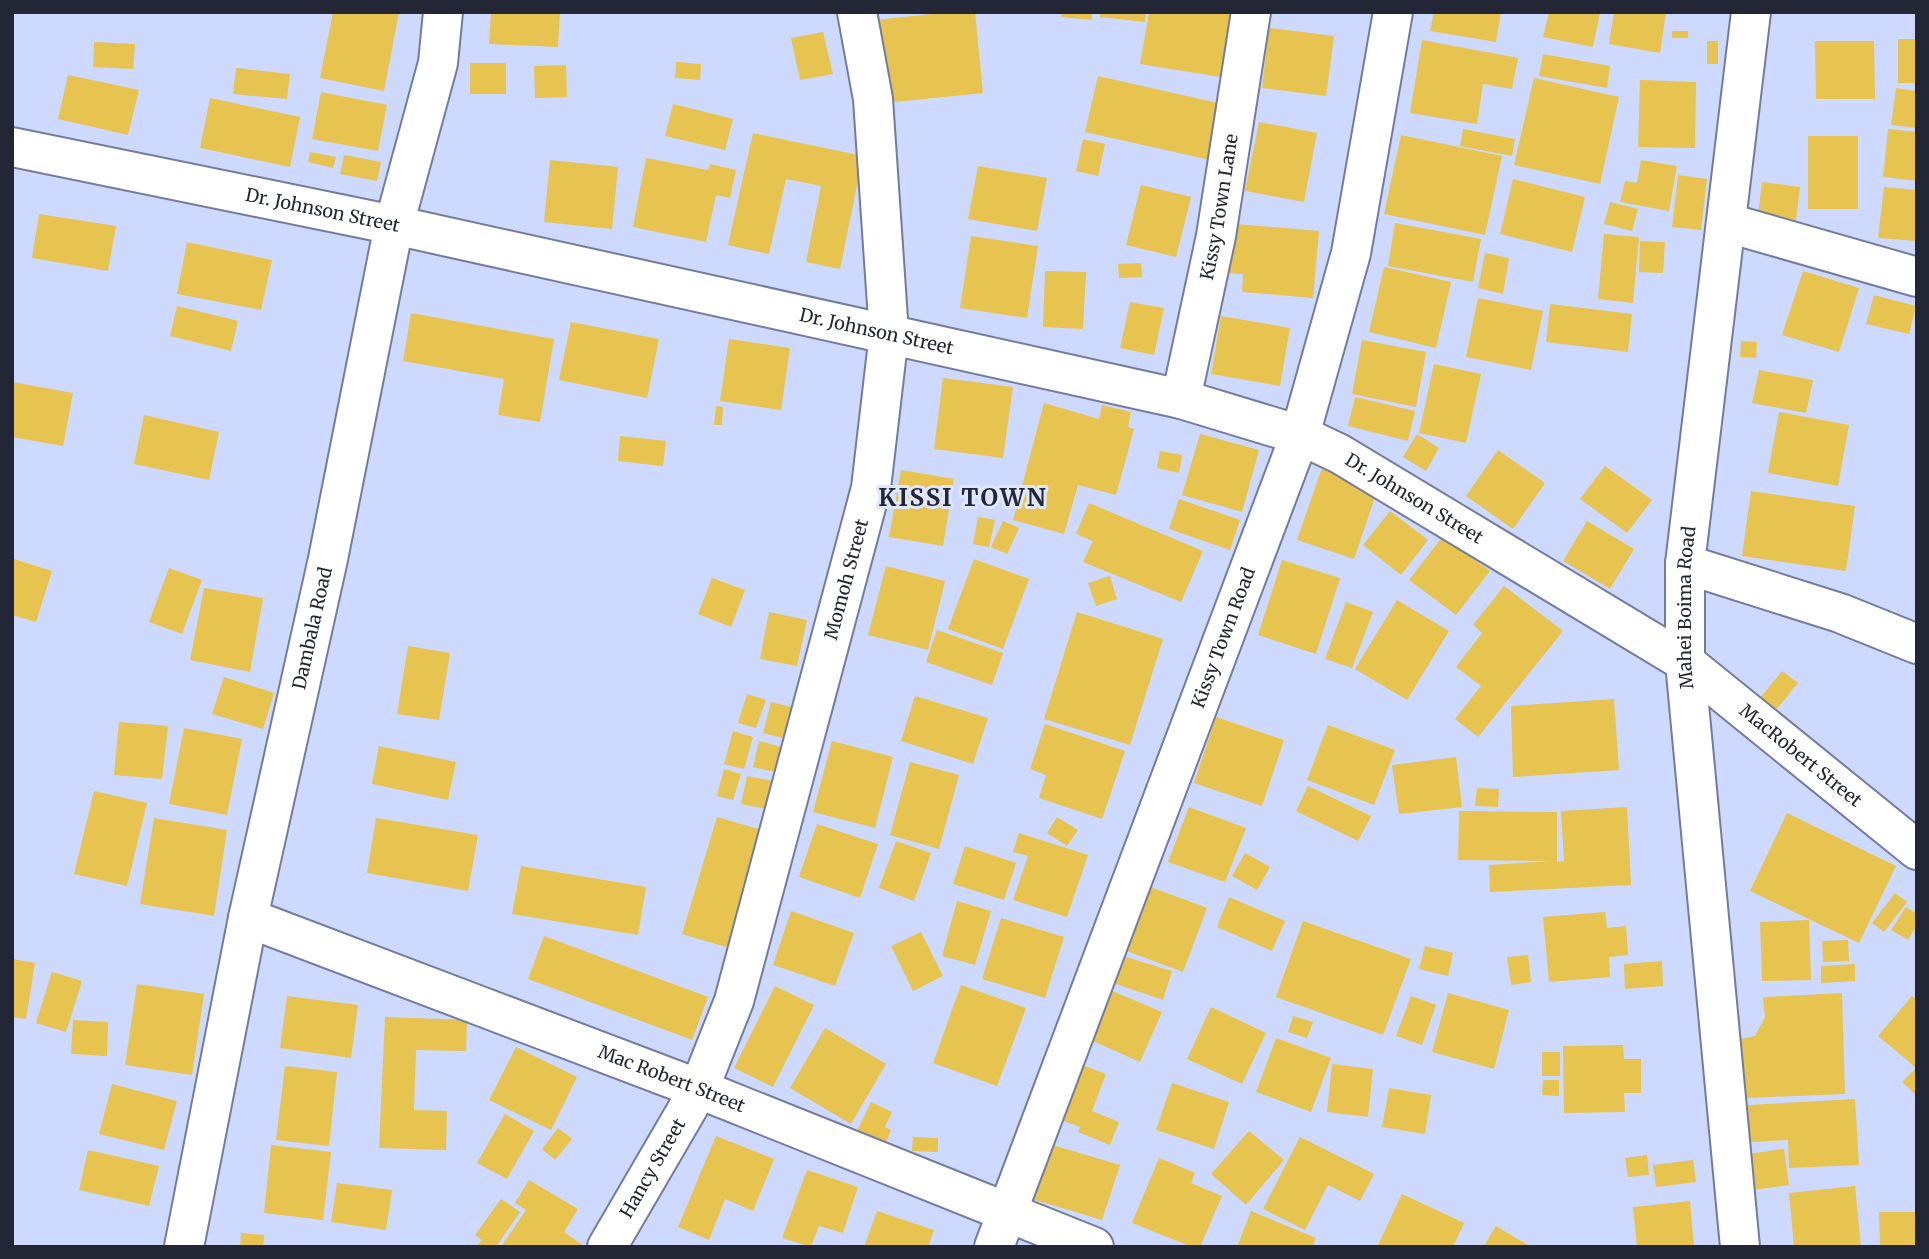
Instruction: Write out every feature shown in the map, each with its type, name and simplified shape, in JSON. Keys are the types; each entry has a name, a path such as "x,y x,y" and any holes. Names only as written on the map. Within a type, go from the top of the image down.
{"street":[{"name":"Dambala Road","path":"184,1247 248,918 325,573 394,225 438,63 443,12"},
{"name":"Momoh Street","path":"699,1089 734,1001 832,644 871,488 889,334 873,99 857,12"},
{"name":"Kissy Town Lane","path":"1181,399 1216,236 1251,12"},
{"name":"Kissy Town Road","path":"1000,1230 1300,435 1351,253 1393,12"},
{"name":"Mahei Boima Road","path":"1740,1247 1685,662 1685,564 1699,434 1728,223 1751,12"},
{"name":"Dr. Johnson Street","path":"12,147 394,225 1181,399 1300,435 1340,454 1685,662"},
{"path":"1728,223 1917,277"},
{"path":"1685,564 1840,613 1917,645"},
{"name":"MacRobert Street","path":"1685,662 1917,850"},
{"name":"Mac Robert Street","path":"248,918 699,1089 1000,1230 1094,1247"},
{"name":"Hancy Street","path":"607,1247 699,1089"}],"building":[{"path":"333,12 399,12 384,91 320,78"},
{"path":"491,12 560,12 558,47 489,44"},
{"path":"975,12 983,93 885,103 876,20"},
{"path":"1062,12 1092,12 1092,20 1061,17"},
{"path":"1100,12 1146,12 1145,22 1100,17"},
{"path":"1149,12 1231,12 1220,77 1140,64"},
{"path":"1434,12 1501,12 1496,42 1430,31"},
{"path":"1549,12 1600,12 1593,47 1543,37"},
{"path":"1614,12 1666,12 1660,53 1609,44"},
{"path":"1269,28 1334,36 1326,96 1262,88"},
{"path":"1672,31 1688,31 1688,38 1672,38"},
{"path":"823,32 833,74 800,80 791,38"},
{"path":"1898,39 1917,39 1917,83 1898,83"},
{"path":"1422,40 1518,58 1512,89 1483,84 1477,124 1410,113"},
{"path":"1707,41 1718,41 1718,64 1707,64"},
{"path":"1815,41 1874,41 1875,99 1816,99"},
{"path":"94,42 135,44 133,69 93,67"},
{"path":"1543,54 1610,66 1607,88 1539,76"},
{"path":"676,62 701,64 700,80 675,78"},
{"path":"470,63 506,63 506,94 470,94"},
{"path":"566,65 567,97 535,98 534,66"},
{"path":"236,68 290,74 287,99 233,94"},
{"path":"68,75 139,90 128,135 58,119"},
{"path":"1098,76 1222,104 1210,160 1085,132"},
{"path":"1534,78 1619,97 1600,184 1514,165"},
{"path":"1640,80 1696,82 1695,148 1638,147"},
{"path":"1896,88 1917,91 1917,128 1891,125"},
{"path":"321,92 387,105 378,151 312,139"},
{"path":"210,98 300,117 290,167 200,148"},
{"path":"673,104 733,119 725,150 665,136"},
{"path":"1259,122 1317,133 1304,202 1245,191"},
{"path":"1463,129 1515,139 1512,156 1460,146"},
{"path":"1888,129 1917,132 1917,181 1883,177"},
{"path":"753,133 863,156 840,269 806,262 821,186 786,179 769,254 728,245"},
{"path":"1401,135 1502,156 1485,235 1384,214"},
{"path":"1808,136 1858,136 1858,209 1808,209"},
{"path":"1083,139 1105,144 1098,176 1076,171"},
{"path":"310,152 336,157 333,168 308,162"},
{"path":"344,155 381,162 377,181 340,174"},
{"path":"646,158 708,170 710,164 736,170 730,198 716,195 706,242 633,227"},
{"path":"550,160 618,167 612,229 544,222"},
{"path":"1641,160 1677,166 1669,211 1620,202 1625,181 1637,183"},
{"path":"978,166 1047,178 1037,231 968,219"},
{"path":"1678,175 1707,179 1701,230 1672,227"},
{"path":"1513,179 1585,197 1572,252 1500,234"},
{"path":"1762,182 1800,187 1796,220 1758,215"},
{"path":"1141,185 1191,197 1176,257 1126,245"},
{"path":"1884,187 1917,190 1917,241 1878,238"},
{"path":"1610,202 1638,209 1632,231 1604,224"},
{"path":"39,214 116,226 108,271 32,258"},
{"path":"1226,223 1319,231 1313,298 1242,292 1243,274 1224,273"},
{"path":"1395,223 1481,239 1473,282 1388,266"},
{"path":"1604,234 1639,237 1633,303 1598,299"},
{"path":"971,236 1038,246 1027,318 960,308"},
{"path":"1640,241 1665,242 1663,273 1639,272"},
{"path":"187,242 272,260 261,310 177,294"},
{"path":"1485,253 1509,258 1503,294 1478,288"},
{"path":"1141,263 1142,277 1119,278 1118,264"},
{"path":"1384,267 1451,282 1436,348 1369,332"},
{"path":"1045,271 1086,272 1083,329 1043,327"},
{"path":"1803,271 1859,288 1839,352 1782,335"},
{"path":"1874,295 1916,306 1909,334 1866,324"},
{"path":"1478,298 1543,311 1531,370 1466,357"},
{"path":"1130,302 1164,308 1154,355 1120,348"},
{"path":"1550,304 1632,314 1628,352 1546,342"},
{"path":"177,306 238,321 231,351 170,336"},
{"path":"411,313 554,339 540,422 498,415 504,379 403,361"},
{"path":"1221,316 1290,328 1280,386 1211,374"},
{"path":"571,322 659,339 647,398 559,380"},
{"path":"729,339 790,348 781,410 720,401"},
{"path":"1362,340 1426,352 1416,407 1352,394"},
{"path":"1741,341 1757,342 1756,358 1740,357"},
{"path":"1434,364 1481,374 1466,443 1419,433"},
{"path":"1759,370 1813,380 1806,413 1752,403"},
{"path":"943,378 1013,387 1003,458 934,449"},
{"path":"12,382 73,393 63,446 12,437"},
{"path":"1355,397 1415,411 1408,441 1348,426"},
{"path":"1044,403 1099,419 1102,405 1131,412 1128,427 1134,429 1116,495 1078,485 1064,534 1013,520"},
{"path":"716,406 723,407 722,425 714,425"},
{"path":"1779,412 1849,425 1838,486 1768,473"},
{"path":"144,415 219,432 209,480 134,464"},
{"path":"1200,434 1259,450 1242,512 1182,495"},
{"path":"1417,434 1439,448 1426,471 1403,457"},
{"path":"620,436 666,441 663,466 618,461"},
{"path":"1498,450 1545,483 1513,529 1466,496"},
{"path":"1160,451 1182,455 1179,473 1157,468"},
{"path":"1605,466 1652,500 1627,533 1580,499"},
{"path":"1322,468 1378,488 1354,559 1297,540"},
{"path":"901,470 954,479 943,546 889,537"},
{"path":"1751,491 1855,506 1846,571 1742,556"},
{"path":"1179,499 1240,520 1230,550 1169,529"},
{"path":"1089,503 1203,551 1181,602 1083,562 1093,541 1076,534"},
{"path":"1390,511 1428,540 1401,575 1363,545"},
{"path":"978,517 995,520 989,547 973,544"},
{"path":"1003,521 1019,528 1007,554 991,547"},
{"path":"1587,521 1634,549 1610,589 1563,561"},
{"path":"1443,536 1490,571 1456,615 1409,580"},
{"path":"14,559 52,571 36,622 12,615"},
{"path":"974,559 1029,579 1003,649 948,629"},
{"path":"1282,560 1340,578 1316,654 1258,635"},
{"path":"886,566 945,581 928,650 868,635"},
{"path":"169,568 202,580 182,634 149,622"},
{"path":"1110,576 1117,599 1096,606 1088,583"},
{"path":"712,578 745,590 731,627 698,614"},
{"path":"1504,586 1563,631 1478,737 1455,719 1481,686 1456,667 1482,633 1473,625"},
{"path":"204,588 263,598 250,672 190,660"},
{"path":"1397,600 1449,631 1407,700 1355,669"},
{"path":"1346,602 1373,612 1352,668 1325,659"},
{"path":"769,612 807,620 797,666 760,659"},
{"path":"1077,612 1163,639 1130,745 1044,719"},
{"path":"937,630 1003,653 992,685 926,662"},
{"path":"408,646 450,653 439,720 397,714"},
{"path":"1782,671 1798,683 1776,710 1760,698"},
{"path":"224,677 274,693 263,729 212,714"},
{"path":"747,694 766,700 756,728 738,723"},
{"path":"915,696 988,718 973,764 901,741"},
{"path":"1614,699 1619,770 1513,777 1511,706"},
{"path":"771,702 791,707 783,738 763,733"},
{"path":"1216,717 1284,740 1262,806 1194,783"},
{"path":"119,722 168,726 162,779 114,775"},
{"path":"1045,724 1125,751 1102,819 1039,798 1046,775 1030,769"},
{"path":"1328,725 1395,750 1374,805 1307,780"},
{"path":"184,728 242,739 227,815 169,804"},
{"path":"733,731 753,737 744,769 724,764"},
{"path":"759,741 781,747 775,772 753,767"},
{"path":"832,741 893,757 875,828 813,812"},
{"path":"379,746 456,762 448,800 372,784"},
{"path":"1456,757 1462,807 1399,814 1392,765"},
{"path":"910,762 959,775 939,849 890,835"},
{"path":"724,769 741,774 733,800 717,796"},
{"path":"747,776 772,781 766,809 741,804"},
{"path":"1308,786 1371,816 1358,841 1296,811"},
{"path":"1477,788 1499,789 1498,807 1475,806"},
{"path":"94,791 147,803 127,886 74,874"},
{"path":"1189,807 1246,828 1225,882 1168,862"},
{"path":"1627,807 1631,885 1490,892 1489,865 1553,861 1458,860 1459,811 1557,812 1557,862 1564,861 1561,811"},
{"path":"1787,813 1896,866 1859,943 1750,891"},
{"path":"717,817 768,832 733,949 682,934"},
{"path":"1057,817 1078,830 1067,846 1047,833"},
{"path":"154,818 227,830 214,916 140,904"},
{"path":"376,818 478,835 468,891 367,873"},
{"path":"817,824 878,844 860,898 799,877"},
{"path":"1019,833 1088,855 1067,917 1013,900 1028,856 1013,852"},
{"path":"896,841 931,853 914,901 879,888"},
{"path":"965,846 1016,863 1004,900 953,884"},
{"path":"1245,853 1270,867 1257,890 1232,876"},
{"path":"521,866 646,887 638,935 512,914"},
{"path":"1148,886 1207,908 1183,972 1124,950"},
{"path":"1895,893 1907,902 1884,932 1872,923"},
{"path":"1229,897 1285,921 1272,951 1217,927"},
{"path":"957,901 991,911 975,965 942,956"},
{"path":"1906,907 1917,914 1917,925 1908,940 1891,930"},
{"path":"791,911 854,933 835,986 773,965"},
{"path":"1605,912 1607,928 1626,926 1628,955 1609,957 1610,977 1549,982 1543,917"},
{"path":"1001,918 1064,937 1045,998 982,979"},
{"path":"1809,920 1811,980 1762,981 1760,922"},
{"path":"1303,921 1411,959 1383,1035 1276,997"},
{"path":"921,932 943,976 913,991 891,946"},
{"path":"544,936 708,997 692,1040 528,979"},
{"path":"1848,940 1849,961 1823,962 1822,941"},
{"path":"1425,946 1453,953 1448,976 1419,969"},
{"path":"1116,954 1172,971 1163,1000 1107,981"},
{"path":"1528,955 1531,982 1511,985 1507,957"},
{"path":"12,959 35,963 26,1019 12,1017"},
{"path":"1662,961 1663,986 1625,989 1624,964"},
{"path":"1855,964 1855,981 1821,983 1821,966"},
{"path":"52,972 82,981 66,1032 36,1023"},
{"path":"137,984 204,994 192,1075 125,1065"},
{"path":"961,985 1026,1008 997,1086 933,1063"},
{"path":"775,986 814,1005 773,1087 734,1068"},
{"path":"1110,990 1162,1012 1140,1062 1088,1039"},
{"path":"1448,993 1509,1010 1494,1069 1432,1052"},
{"path":"1842,993 1845,1094 1743,1098 1736,1040 1755,1036 1765,1017 1763,997"},
{"path":"287,996 358,1005 351,1058 280,1048"},
{"path":"1411,996 1436,1005 1422,1045 1396,1036"},
{"path":"1912,996 1917,1000 1915,1067 1878,1036"},
{"path":"1211,1007 1266,1033 1242,1084 1187,1059"},
{"path":"1293,1016 1313,1022 1307,1038 1288,1032"},
{"path":"385,1017 467,1020 466,1051 416,1050 414,1110 447,1111 446,1150 379,1148"},
{"path":"73,1020 108,1022 107,1056 71,1054"},
{"path":"825,1028 886,1064 851,1124 790,1088"},
{"path":"1276,1038 1331,1058 1311,1112 1256,1092"},
{"path":"1623,1045 1624,1059 1641,1059 1641,1093 1624,1093 1625,1112 1564,1113 1563,1046"},
{"path":"516,1047 577,1077 551,1130 489,1100"},
{"path":"1542,1052 1560,1052 1560,1076 1542,1076"},
{"path":"1074,1062 1106,1074 1092,1111 1119,1122 1110,1145 1078,1132 1080,1127 1053,1117"},
{"path":"1332,1064 1373,1069 1368,1117 1327,1112"},
{"path":"285,1066 337,1072 329,1146 276,1140"},
{"path":"1917,1067 1917,1096 1902,1082"},
{"path":"1543,1080 1559,1080 1559,1096 1542,1095"},
{"path":"1172,1083 1229,1102 1214,1149 1156,1130"},
{"path":"112,1084 177,1101 164,1150 99,1134"},
{"path":"1389,1088 1431,1095 1425,1134 1382,1127"},
{"path":"1855,1099 1859,1165 1789,1168 1788,1140 1750,1142 1748,1105"},
{"path":"871,1102 892,1112 885,1127 891,1130 885,1145 857,1131"},
{"path":"505,1114 534,1131 507,1179 477,1163"},
{"path":"558,1128 572,1139 555,1160 542,1149"},
{"path":"1249,1131 1284,1160 1246,1205 1211,1174"},
{"path":"716,1136 774,1159 753,1211 725,1199 709,1240 678,1227"},
{"path":"913,1137 938,1138 938,1152 912,1151"},
{"path":"1300,1137 1374,1174 1360,1201 1328,1185 1305,1230 1263,1209"},
{"path":"1042,1142 1120,1165 1102,1220 1025,1197"},
{"path":"271,1145 331,1152 323,1220 264,1213"},
{"path":"1784,1149 1789,1185 1752,1190 1747,1154"},
{"path":"88,1150 159,1166 149,1206 79,1190"},
{"path":"1647,1155 1649,1175 1628,1177 1625,1158"},
{"path":"1159,1158 1195,1173 1191,1183 1222,1196 1200,1247 1192,1247 1132,1223"},
{"path":"1693,1160 1696,1182 1656,1187 1653,1165"},
{"path":"807,1170 858,1187 843,1233 819,1226 811,1247 782,1238"},
{"path":"529,1180 578,1209 564,1232 581,1244 579,1247 501,1247 526,1210 515,1203"},
{"path":"337,1183 392,1190 386,1230 331,1222"},
{"path":"1855,1186 1861,1247 1794,1247 1789,1193"},
{"path":"1402,1194 1464,1223 1453,1247 1377,1247"},
{"path":"501,1199 520,1212 496,1247 476,1247 482,1240 475,1235"},
{"path":"1690,1201 1694,1247 1637,1247 1633,1207"},
{"path":"877,1211 934,1230 928,1247 864,1247"},
{"path":"1251,1211 1316,1238 1312,1247 1237,1247"},
{"path":"1879,1212 1917,1212 1917,1247 1880,1247"},
{"path":"1496,1226 1531,1247 1483,1247"},
{"path":"241,1233 264,1235 263,1247 240,1247"}],"district":[{"name":"KISSI TOWN","path":"963,498"}]}
